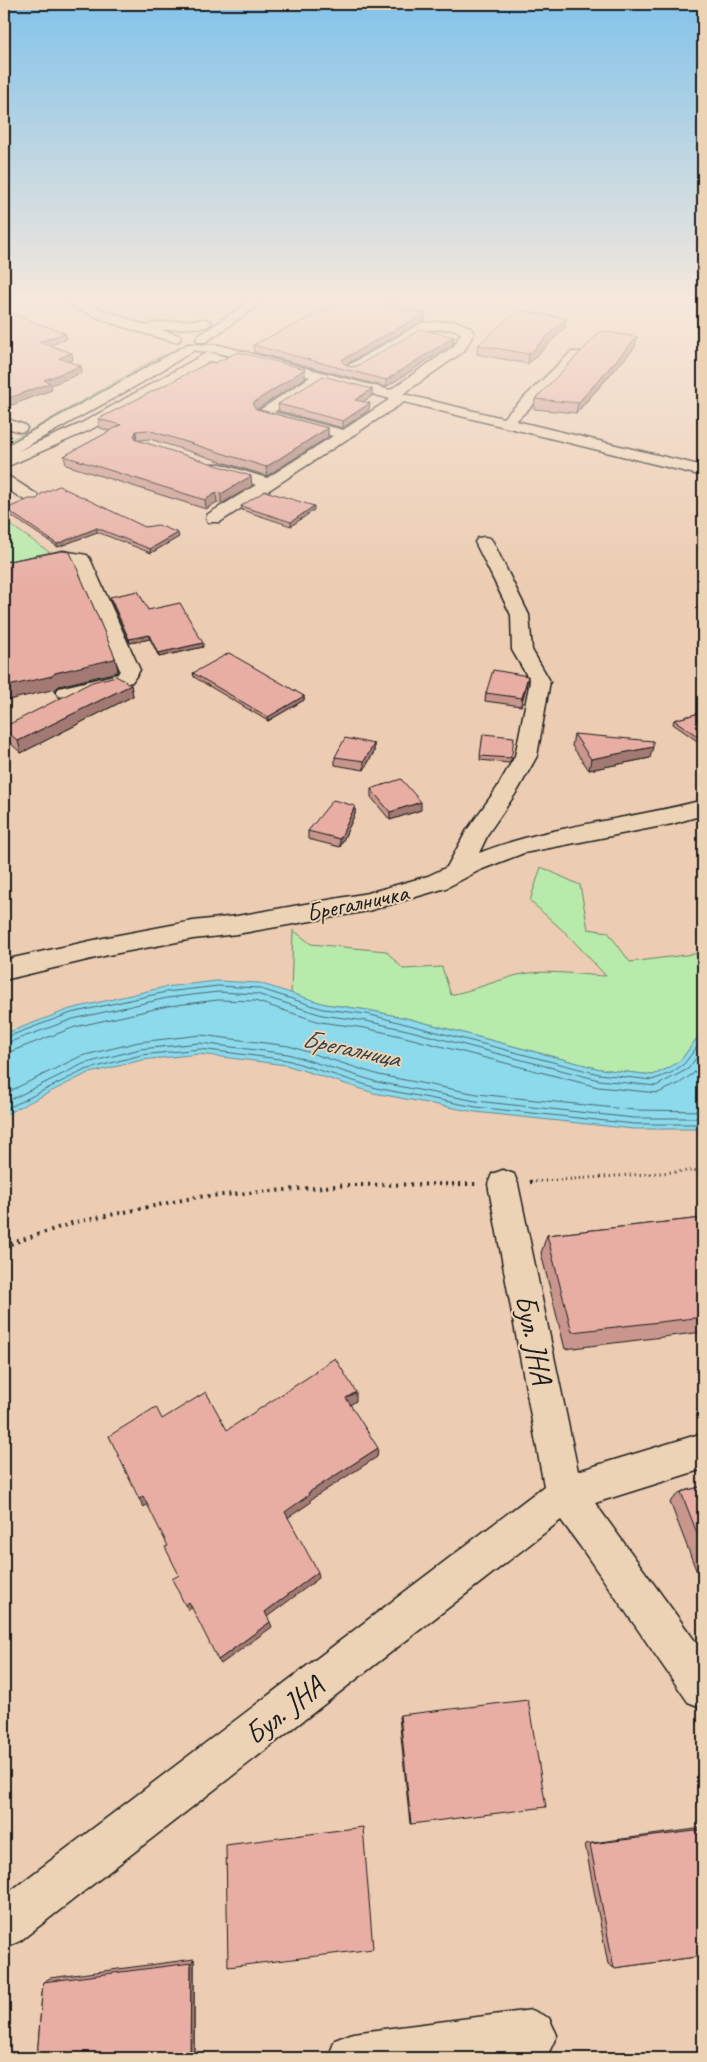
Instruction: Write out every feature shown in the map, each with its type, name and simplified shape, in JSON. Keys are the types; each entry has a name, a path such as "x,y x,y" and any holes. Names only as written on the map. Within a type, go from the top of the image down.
{"street":[{"path":"4,437 83,395"},
{"path":"4,452 109,395"},
{"path":"4,462 85,427 140,395"},
{"path":"290,395 262,413 345,435"},
{"path":"387,395 703,471"},
{"path":"506,423 535,395"},
{"path":"214,518 345,435 396,397"},
{"path":"4,422 20,428"},
{"path":"198,461 270,484"},
{"path":"4,480 32,498"},
{"path":"456,874 479,830 507,790 526,756 540,681 522,650 520,616 484,542"},
{"path":"4,568 63,556 82,559 130,670 125,678 66,692"},
{"name":"Брегалничка","path":"4,970 108,946 193,930 237,925 368,902 419,889 456,874 472,864 519,846 672,816 703,807"},
{"name":"Бул. ЈНА","path":"503,1184 564,1494 594,1532 703,1687"},
{"name":"Бул. ЈНА","path":"4,1925 564,1494 703,1451"},
{"path":"353,2058 532,2035"}],"path":[{"path":"4,1246 72,1223 196,1197 258,1190 350,1184 503,1184 703,1170"}],"green space":[{"path":"92,395 101,395 33,434 4,447 4,443"},
{"path":"9,524 52,554 4,562 4,525"},
{"path":"541,867 580,885 588,929 608,932 630,962 693,954 703,955 703,1030 681,1060 653,1075 600,1069 410,1019 368,1010 325,1004 291,994 293,930 311,944 386,951 403,969 442,967 451,995 514,976 536,972 606,976 568,935 530,901"}],"water":[{"name":"Брегалница","path":"217,981 259,983 325,1004 368,1010 410,1019 600,1069 653,1075 681,1060 703,1030 703,1129 634,1129 475,1112 374,1093 286,1065 199,1054 142,1060 86,1074 4,1115 4,1034 70,1009 165,987"}],"building":[{"path":"4,395 17,395 4,400"},
{"path":"145,395 265,395 253,403 256,409 328,428 266,467 148,430 136,431 134,436 137,440 251,476 221,494 216,493 205,500 64,456 121,425 98,419"},
{"path":"292,395 362,395 355,400 370,403 343,421 278,404"},
{"path":"539,395 585,395 578,403 535,399"},
{"path":"59,486 145,527 158,525 178,533 150,549 97,528 57,544 6,509 29,499 37,499 41,494"},
{"path":"265,491 314,506 291,522 241,506"},
{"path":"62,551 70,552 115,657 114,659 55,673 52,676 4,687 4,562"},
{"path":"138,591 148,610 180,603 203,643 158,653 149,635 129,639 110,597"},
{"path":"229,653 304,696 268,717 193,673"},
{"path":"493,670 528,676 522,698 486,693"},
{"path":"116,676 131,685 18,741 4,729 4,727 92,682"},
{"path":"703,712 703,740 674,720"},
{"path":"483,734 514,737 510,758 480,756"},
{"path":"574,734 653,741 653,747 591,759"},
{"path":"345,738 374,744 364,761 335,757"},
{"path":"401,779 421,802 390,812 371,789"},
{"path":"333,800 355,806 340,839 308,831"},
{"path":"703,1218 703,1317 572,1332 547,1235"},
{"path":"335,1358 356,1392 346,1398 378,1448 308,1493 309,1495 285,1512 318,1572 265,1612 270,1622 218,1660 189,1602 185,1605 172,1579 179,1575 165,1547 168,1546 143,1496 139,1499 109,1436 156,1407 162,1419 206,1392 227,1430"},
{"path":"703,1486 703,1548 681,1492"},
{"path":"528,1700 546,1807 411,1824 400,1715"},
{"path":"363,1827 373,1949 228,1967 226,1845"},
{"path":"703,1830 703,1956 614,1968 590,1844"},
{"path":"191,1963 190,2058 37,2058 43,1982"}]}
